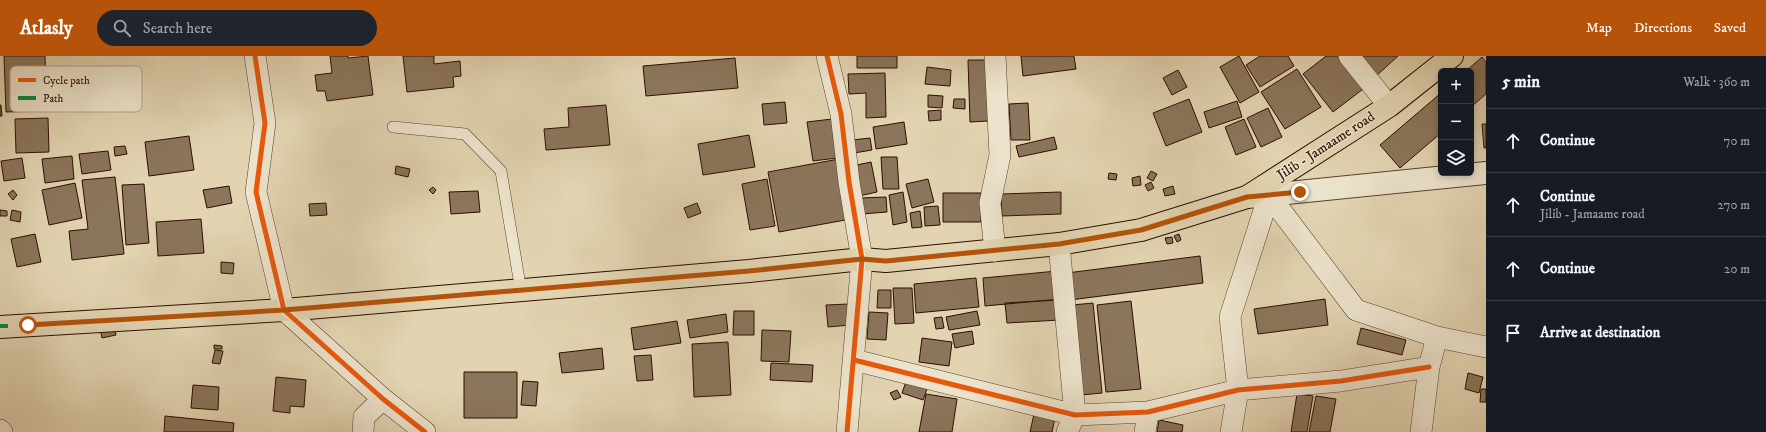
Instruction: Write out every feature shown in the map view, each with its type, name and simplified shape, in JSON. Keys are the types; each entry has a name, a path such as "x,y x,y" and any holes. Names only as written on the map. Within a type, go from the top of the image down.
{"main road":[{"name":"Jilib - Jamaame road","path":"0,327 284,310 749,271 862,259 886,261 1059,244 1141,230 1247,197 1389,106 1452,56"}],"street":[{"path":"256,56 265,124 256,192 284,310 383,399 425,432"},
{"path":"827,56 841,114 849,182 862,259 847,432"},
{"path":"995,56 1000,155 990,203 995,251"},
{"path":"1349,56 1389,106"},
{"path":"1247,197 1486,173"},
{"path":"1269,195 1356,310 1436,337 1486,347"},
{"path":"1231,432 1238,390 1230,318 1269,195"},
{"path":"1059,244 1071,423"},
{"path":"1421,432 1429,367 1436,337"},
{"path":"854,360 1071,423 1147,422 1238,390 1341,381 1429,367"},
{"path":"363,432 364,416 383,399"}],"lane":[{"path":"393,127 465,134 502,171 521,290"}],"building":[{"path":"4,56 45,56 45,66 10,66 10,112 6,112"},
{"path":"330,56 348,56 348,58 368,56 373,95 327,101 325,91 317,91 315,75 332,73"},
{"path":"403,56 434,56 434,64 460,61 461,76 453,77 454,87 407,92"},
{"path":"857,56 897,56 897,68 857,68"},
{"path":"1021,56 1074,56 1076,69 1023,76"},
{"path":"1239,56 1259,92 1240,103 1220,67"},
{"path":"1260,56 1288,56 1294,66 1260,87 1246,65"},
{"path":"1326,56 1343,56 1367,86 1333,112 1303,74"},
{"path":"1355,56 1398,56 1375,77"},
{"path":"1482,57 1486,62 1486,94 1474,104 1474,68 1469,68"},
{"path":"735,58 738,88 646,96 643,66"},
{"path":"968,60 986,60 988,121 970,122"},
{"path":"927,67 951,70 950,86 925,84"},
{"path":"1297,69 1321,107 1285,129 1261,92"},
{"path":"1178,70 1187,87 1172,95 1163,78"},
{"path":"885,73 886,117 866,118 866,93 849,94 848,74"},
{"path":"928,95 943,96 942,108 928,107"},
{"path":"1438,96 1438,136 1400,168 1380,145"},
{"path":"954,99 965,99 965,109 953,108"},
{"path":"1189,99 1202,132 1166,146 1153,113"},
{"path":"1237,101 1242,117 1209,128 1204,112"},
{"path":"785,102 787,123 764,125 762,104"},
{"path":"1028,103 1030,140 1011,140 1009,104"},
{"path":"1,105 2,116 0,116"},
{"path":"606,105 610,145 546,150 544,129 569,127 568,108"},
{"path":"1268,108 1282,137 1261,147 1247,118"},
{"path":"941,110 941,120 929,121 928,111"},
{"path":"48,118 49,152 16,153 15,119"},
{"path":"832,119 837,158 813,161 807,122"},
{"path":"1244,119 1256,147 1236,155 1225,127"},
{"path":"904,122 907,144 876,149 873,127"},
{"path":"1482,124 1486,124 1486,148 1484,148"},
{"path":"749,135 755,167 703,175 698,144"},
{"path":"189,136 194,170 149,176 145,142"},
{"path":"1054,137 1057,149 1019,157 1016,146"},
{"path":"870,138 872,150 854,153 852,140"},
{"path":"125,146 127,154 115,156 114,147"},
{"path":"108,151 111,170 82,174 79,154"},
{"path":"72,156 74,179 45,183 42,159"},
{"path":"881,157 897,157 899,189 883,189"},
{"path":"22,158 25,178 4,181 1,161"},
{"path":"839,159 851,219 779,232 768,172"},
{"path":"871,162 877,192 859,196 852,166"},
{"path":"396,166 410,169 408,177 395,174"},
{"path":"1151,171 1157,174 1153,181 1147,178"},
{"path":"1109,173 1117,174 1116,180 1108,179"},
{"path":"1140,176 1141,185 1133,186 1132,178"},
{"path":"115,177 124,254 72,260 69,231 88,229 82,180"},
{"path":"767,179 775,226 750,230 742,184"},
{"path":"928,179 934,202 912,208 906,184"},
{"path":"1151,182 1154,188 1148,191 1145,185"},
{"path":"75,183 82,218 49,225 42,190"},
{"path":"144,184 149,243 126,245 122,185"},
{"path":"229,186 232,203 207,208 203,190"},
{"path":"1173,186 1175,194 1165,196 1163,189"},
{"path":"433,187 436,190 433,194 429,190"},
{"path":"13,190 17,195 13,200 8,194"},
{"path":"478,191 480,212 451,214 449,192"},
{"path":"903,192 907,222 893,225 889,195"},
{"path":"1061,192 1061,214 1002,216 1001,194"},
{"path":"943,193 981,193 981,222 943,222"},
{"path":"886,197 887,212 862,214 861,198"},
{"path":"326,203 327,215 310,216 309,204"},
{"path":"697,203 701,213 688,218 684,208"},
{"path":"938,206 940,225 925,226 924,207"},
{"path":"0,210 7,211 7,216 0,216"},
{"path":"12,210 21,212 20,222 10,220"},
{"path":"920,211 922,227 912,228 910,213"},
{"path":"201,219 204,253 158,256 156,222"},
{"path":"35,234 41,262 17,267 11,239"},
{"path":"1179,234 1181,240 1177,242 1174,236"},
{"path":"1172,237 1173,243 1167,244 1165,238"},
{"path":"1200,256 1203,283 1070,300 1067,273"},
{"path":"221,262 234,263 233,274 221,273"},
{"path":"1057,271 1060,299 985,306 983,278"},
{"path":"976,278 979,307 916,313 914,284"},
{"path":"893,288 912,288 914,323 895,324"},
{"path":"878,290 891,290 891,308 877,308"},
{"path":"1325,299 1328,325 1258,334 1254,309"},
{"path":"1059,300 1060,320 1007,323 1005,303"},
{"path":"1131,301 1141,389 1106,392 1097,305"},
{"path":"1093,303 1102,393 1081,395 1072,305"},
{"path":"848,304 850,325 828,327 826,305"},
{"path":"734,311 754,311 754,335 733,335"},
{"path":"977,311 980,325 949,330 946,317"},
{"path":"869,312 888,313 886,340 867,339"},
{"path":"726,314 728,332 690,338 687,320"},
{"path":"942,317 944,328 936,329 934,318"},
{"path":"677,321 681,343 634,350 631,328"},
{"path":"114,326 116,335 102,338 100,329"},
{"path":"1361,328 1406,340 1402,355 1357,344"},
{"path":"762,330 791,331 789,362 761,361"},
{"path":"972,331 974,344 955,348 952,334"},
{"path":"922,338 952,342 949,366 919,362"},
{"path":"728,342 731,395 694,397 692,344"},
{"path":"214,345 222,346 222,349 214,349"},
{"path":"602,348 604,369 562,373 559,353"},
{"path":"215,350 223,351 220,364 212,363"},
{"path":"651,355 653,380 637,381 634,356"},
{"path":"771,363 813,365 812,382 770,380"},
{"path":"464,372 517,372 517,418 464,418"},
{"path":"1468,373 1483,377 1479,393 1465,389"},
{"path":"276,377 306,380 304,407 290,406 290,413 273,411"},
{"path":"907,379 928,386 923,400 902,393"},
{"path":"523,381 538,382 536,406 521,405"},
{"path":"193,385 219,387 218,410 191,408"},
{"path":"1481,389 1486,389 1486,402 1480,402"},
{"path":"897,390 901,397 894,400 890,393"},
{"path":"926,394 957,399 952,432 919,432"},
{"path":"1297,394 1313,396 1307,432 1291,432"},
{"path":"1316,396 1336,399 1330,432 1309,432"},
{"path":"1034,414 1055,418 1052,432 1030,432"},
{"path":"165,416 234,423 233,432 164,432"},
{"path":"1159,420 1183,425 1182,432 1157,432"}],"marked path":[{"path":"0,326 12,326"}],"cycle path":[{"path":"255,56 265,123 256,192 284,310 383,399 425,432"},
{"path":"827,56 841,114 849,182 862,259 847,432"},
{"path":"854,360 1075,415 1148,412 1238,390 1341,381 1429,367"}],"route":[{"path":"28,325 284,310 749,271 862,259 886,261 1043,246 1141,230 1247,197 1300,192"}]}
